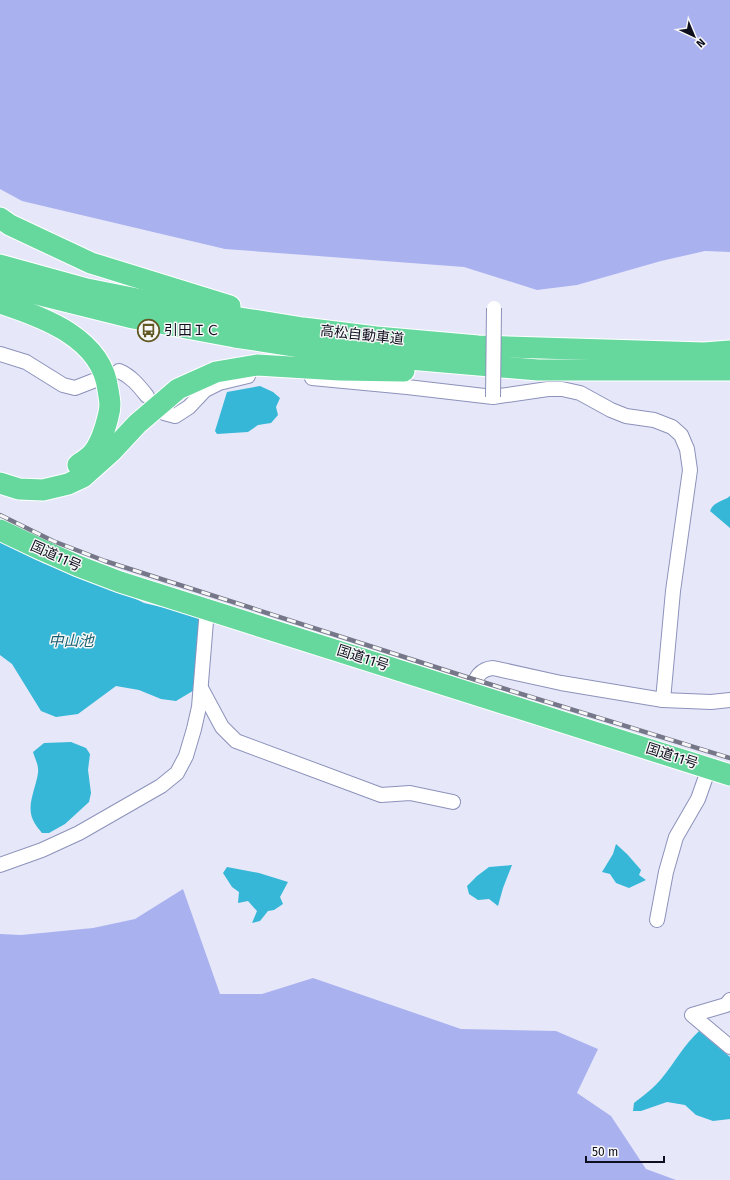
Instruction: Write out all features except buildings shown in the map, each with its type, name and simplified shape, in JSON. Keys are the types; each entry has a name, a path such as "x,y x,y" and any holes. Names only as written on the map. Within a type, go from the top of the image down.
{"highway":[{"path":"0,218 10,225 91,262 303,328"},
{"name":"高松自動車道","path":"0,265 87,288 202,312 303,328 376,337 478,346 704,353 730,351"},
{"name":"高松自動車道","path":"0,285 133,318 235,337 339,353 538,370 730,370"},
{"path":"0,303 29,313 72,334 93,354 107,378 110,408 104,434 91,455 69,471 41,480 20,480 0,473"},
{"path":"0,483 19,489 42,490 68,484 83,477 111,452 137,424 178,389 216,372 257,365 340,370 398,371 471,377 598,370"},
{"name":"国道11号","path":"0,530 78,566 120,582 730,775"}],"street":[{"path":"493,398 494,308"},
{"path":"0,354 26,362 63,386 75,388 93,381"},
{"path":"119,371 128,375 147,396"},
{"path":"164,413 174,416 189,407 205,390 219,383 256,374 291,375 407,387 493,398 548,389 562,389 580,393 611,410 626,416 654,420 672,427 681,435 687,449 690,470 673,591 663,700"},
{"path":"0,865 42,850 80,833 161,786 176,773 186,756 199,707 207,609"},
{"path":"470,692 478,675 484,669 493,668 561,683 663,700 711,702 730,700"},
{"path":"201,688 222,727 236,741 381,794 410,793 453,802"},
{"path":"656,920 666,872 676,836 698,799 709,768"},
{"path":"730,1000 726,1005 692,1015 730,1047"}],"shaded area":[{"path":"0,0 730,0 730,252 705,251 661,261 577,285 537,290 464,267 225,249 22,201 0,189"},
{"path":"183,889 220,994 262,994 313,978 461,1029 556,1031 598,1049 577,1093 611,1116 646,1169 676,1180 0,1180 0,934 21,935 93,928 135,919"}],"water":[{"path":"260,386 273,392 280,398 276,407 278,415 271,423 258,425 248,432 217,434 215,431 227,392"},
{"path":"730,496 730,528 710,511 716,503"},
{"name":"中山池","path":"0,538 43,563 126,594 144,603 200,616 196,689 176,701 161,699 139,690 116,686 78,714 56,717 41,711 12,664 0,655"},
{"path":"71,742 86,748 90,754 88,770 91,793 89,802 65,824 49,833 42,833 35,824 31,814 31,802 38,770 33,752 44,743"},
{"path":"616,844 641,870 639,875 646,880 629,888 616,883 610,874 602,872 613,854"},
{"path":"512,865 498,906 489,899 478,900 469,894 467,886 489,867"},
{"path":"227,867 259,873 288,882 280,897 283,904 274,910 268,911 260,921 252,923 257,911 248,901 238,903 239,892 232,887 223,873"},
{"path":"699,1031 730,1057 730,1119 713,1121 696,1115 685,1105 667,1102 641,1111 633,1111 634,1103 659,1082"}],"railway":[{"path":"0,515 53,541 105,561 476,680 730,758"}],"place":[{"name":"引田ＩＣ","path":"149,330"}]}
